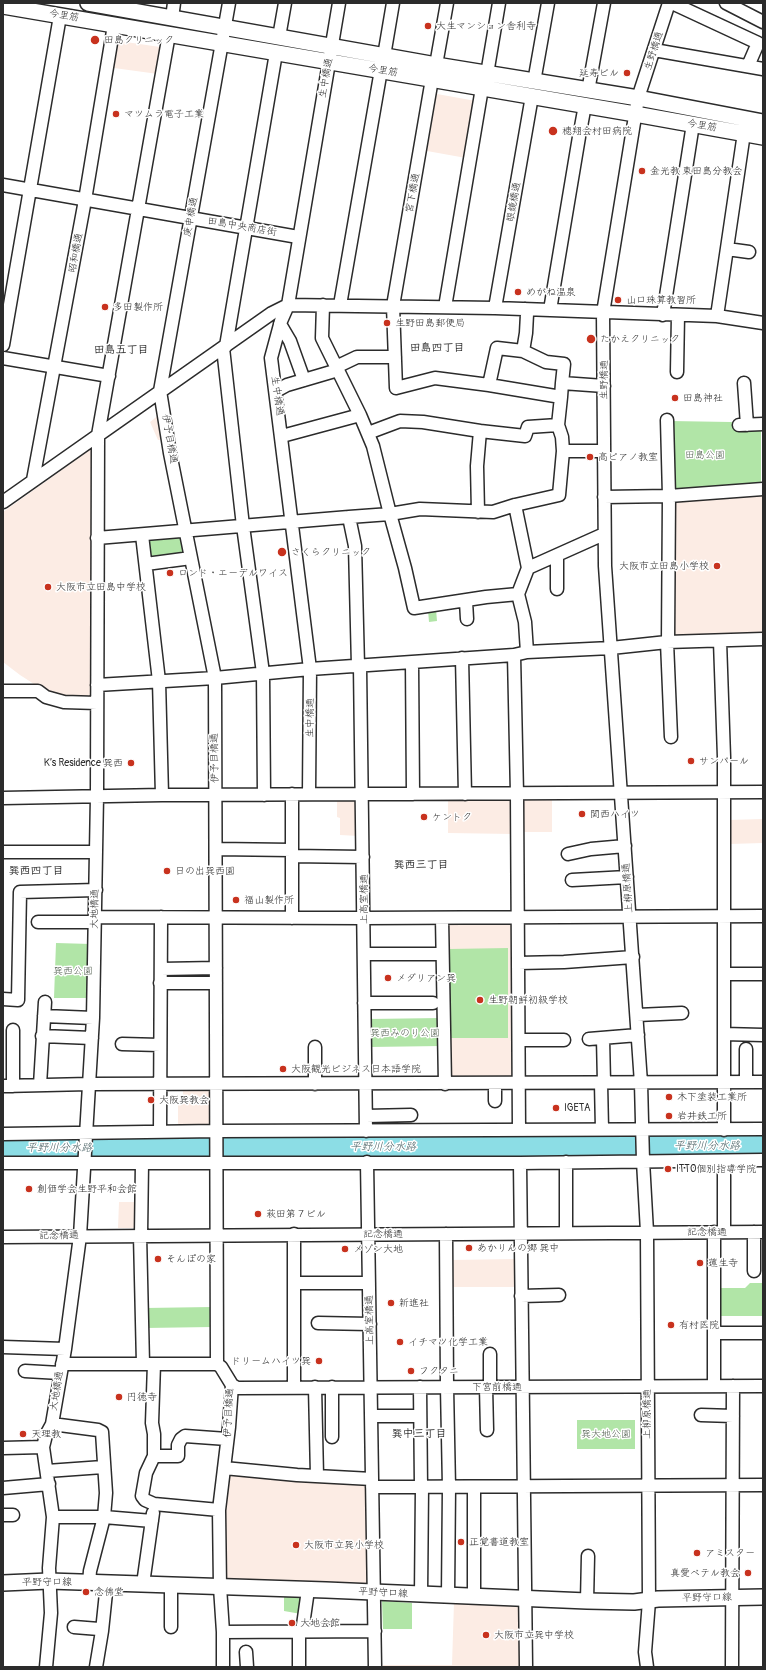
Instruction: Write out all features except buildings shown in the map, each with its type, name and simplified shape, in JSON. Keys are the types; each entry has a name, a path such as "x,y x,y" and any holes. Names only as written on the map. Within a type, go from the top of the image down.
{"main road":[{"name":"今里筋","path":"88,3 117,6 172,18 384,56 434,72 587,98 635,114 763,137"},
{"name":"今里筋","path":"3,6 381,70 434,72"},
{"name":"今里筋","path":"587,98 638,98 763,122"},
{"name":"平野守口線","path":"3,1583 49,1581 143,1584 374,1592 525,1600 648,1602 658,1599 763,1597"}],"street":[{"path":"172,18 174,3"},
{"path":"224,27 228,3"},
{"path":"279,37 285,3"},
{"name":"生中橋通","path":"309,794 310,669 282,436 271,358 280,324 288,305 298,237 339,3"},
{"path":"384,56 393,3"},
{"name":"宮下橋通","path":"447,3 393,306 396,388 435,378 489,385"},
{"path":"445,307 499,3"},
{"name":"眼鏡橋通","path":"495,308 548,3"},
{"path":"550,310 604,3"},
{"path":"671,3 758,43 748,66"},
{"name":"生野橋通","path":"611,648 604,534 603,313 638,98 671,3"},
{"path":"726,3 763,22"},
{"path":"3,345 60,16"},
{"name":"昭和橋通","path":"33,480 56,366 114,25"},
{"name":"庚申橋通","path":"160,391 224,27"},
{"name":"大地橋通","path":"46,1667 51,1613 49,1581 53,1517 44,1447 46,1435 52,1424 65,1349 80,1236 93,1018 97,796 98,435 169,34"},
{"path":"654,50 763,69"},
{"path":"264,795 263,673 243,526 224,347 276,52"},
{"path":"340,305 381,70"},
{"path":"663,314 693,124"},
{"path":"718,316 744,133"},
{"name":"田島中央商店街","path":"3,185 298,237"},
{"path":"727,249 749,252"},
{"path":"3,502 272,313 288,305 495,308 718,316 763,323"},
{"path":"324,305 322,338 360,415 373,446 390,514 406,568 414,608 486,597 518,594"},
{"path":"523,351 527,320 525,309"},
{"path":"677,372 678,315"},
{"path":"280,324 290,341 304,380"},
{"path":"97,538 350,518 420,509 493,512 515,505 559,496 563,451 562,437 558,425 561,397 564,364 546,362 523,351 497,348 489,385 561,397"},
{"path":"276,391 287,385 337,369 357,357 395,357"},
{"path":"3,358 109,376"},
{"path":"562,383 604,386"},
{"path":"744,383 743,425 763,424"},
{"name":"伊予目橋通","path":"160,391 170,453 215,678 216,1162"},
{"path":"282,436 360,415"},
{"path":"667,420 669,496 668,642 671,737"},
{"path":"368,433 400,421 423,422 525,436 528,427 558,425"},
{"path":"478,512 477,466 480,431"},
{"path":"563,451 604,451"},
{"path":"604,497 669,496 763,489"},
{"path":"515,505 528,568 518,594 525,622 527,652"},
{"name":"上高室橋通","path":"350,518 355,546 363,795 366,1131"},
{"path":"528,568 604,534"},
{"path":"142,535 159,681 162,795"},
{"path":"557,556 557,589"},
{"path":"146,564 192,558"},
{"path":"466,601 467,619"},
{"path":"97,685 215,678 310,669 514,655 527,652 611,648 668,642 763,639"},
{"path":"720,641 724,792 724,1130"},
{"name":"上柳原橋通","path":"611,648 642,1083 643,1161 647,1232 648,1602 645,1641 647,1667"},
{"path":"514,655 517,794 519,1130"},
{"path":"462,658 465,794"},
{"path":"412,662 413,794"},
{"path":"3,691 38,692 46,697 64,702 97,704"},
{"path":"3,798 162,795 763,792"},
{"path":"292,794 292,918"},
{"path":"568,854 591,849 625,846"},
{"path":"216,849 363,857"},
{"path":"3,852 96,852"},
{"path":"572,880 627,877"},
{"path":"3,999 18,1000 20,892 96,890"},
{"path":"38,922 161,917 442,918 763,916"},
{"path":"160,1132 161,917"},
{"path":"442,918 445,1084"},
{"path":"364,954 442,954"},
{"path":"518,963 564,962 633,957"},
{"path":"161,969 216,968"},
{"path":"725,974 763,974"},
{"path":"160,983 216,983"},
{"path":"40,1085 45,1002"},
{"path":"364,1003 433,1003"},
{"path":"637,1016 682,1013"},
{"path":"44,1016 93,1018"},
{"path":"13,1030 8,1086 89,1084 160,1085 763,1082"},
{"path":"589,1039 638,1034"},
{"path":"724,1034 763,1034"},
{"path":"42,1036 92,1038"},
{"path":"602,1038 602,1129"},
{"path":"519,1040 564,1040"},
{"path":"122,1044 160,1045"},
{"path":"315,1047 315,1084"},
{"path":"746,1049 746,1082"},
{"path":"495,1083 495,1101"},
{"path":"366,1116 411,1115"},
{"path":"3,1134 217,1131 763,1129"},
{"path":"3,1163 520,1163 763,1160"},
{"path":"714,1386 714,1333 724,1161"},
{"path":"142,1162 141,1235 148,1364 154,1434 154,1456 146,1473 142,1496 145,1500 154,1504 219,1510"},
{"path":"25,1372 61,1368 148,1364 217,1364 216,1162"},
{"name":"上高室橋通","path":"367,1162 375,1667"},
{"path":"566,1162 566,1233"},
{"path":"520,1163 526,1667"},
{"path":"754,1271 758,1232"},
{"name":"記念橋通","path":"3,1237 758,1232"},
{"path":"294,1234 294,1388"},
{"path":"446,1234 449,1487 448,1596"},
{"path":"294,1283 369,1283"},
{"path":"521,1296 558,1295"},
{"path":"318,1323 370,1324"},
{"path":"714,1333 763,1333"},
{"path":"3,1347 65,1349"},
{"path":"487,1430 490,1354"},
{"name":"伊予目橋通","path":"217,1364 221,1367 232,1386 219,1510 223,1667"},
{"name":"下宮前橋通","path":"232,1386 237,1388 763,1386"},
{"path":"732,1667 733,1386"},
{"path":"315,1387 317,1476"},
{"path":"332,1387 332,1437"},
{"path":"420,1387 421,1595"},
{"path":"700,1414 733,1416"},
{"path":"372,1416 420,1416"},
{"path":"52,1424 98,1430 102,1432 103,1467 106,1493 104,1517 90,1571 89,1583"},
{"path":"154,1456 178,1456 178,1445 184,1436 227,1439"},
{"path":"3,1448 44,1447"},
{"path":"47,1471 103,1467"},
{"path":"224,1468 421,1487 763,1485"},
{"path":"3,1488 49,1484"},
{"path":"474,1487 474,1597"},
{"path":"143,1584 154,1504"},
{"path":"53,1517 104,1517 152,1521"},
{"path":"588,1556 588,1601"},
{"path":"96,1667 102,1631 107,1583"},
{"path":"171,1585 171,1627"},
{"path":"299,1667 301,1632 308,1590"},
{"path":"74,1627 99,1629 102,1631"},
{"path":"223,1632 375,1631"},
{"path":"246,1652 247,1667"}],"shaded area":[{"path":"119,41 160,47 162,49 158,74 114,68"},
{"path":"437,94 476,101 466,158 427,151"},
{"path":"160,414 165,439 158,440 150,422"},
{"name":"大阪市立田島中学校","path":"94,447 92,695 88,699 67,699 48,693 3,662 3,512"},
{"name":"大阪市立田島小学校","path":"763,496 763,633 671,636 673,500"},
{"path":"337,800 356,800 359,836 340,835 340,818 337,817"},
{"path":"448,800 513,801 513,834 448,833"},
{"path":"522,800 552,800 552,832 522,832"},
{"path":"763,819 763,843 729,844 728,820"},
{"name":"生野朝鮮初級学校","path":"444,921 509,921 513,925 515,1075 512,1078 448,1078"},
{"path":"183,1089 209,1089 211,1091 211,1128 178,1128 178,1101 183,1100"},
{"path":"119,1202 140,1202 140,1228 118,1228"},
{"path":"516,1259 516,1287 450,1287 450,1260"},
{"name":"大阪市立巽小学校","path":"228,1473 367,1484 370,1588 223,1583 223,1508"},
{"name":"大阪市立巽中学校","path":"454,1602 520,1605 521,1667 383,1667 383,1665 452,1665"}],"green space":[{"name":"田島公園","path":"670,421 731,422 761,427 761,486 672,492"},
{"path":"178,535 183,539 186,556 151,561 146,541 149,536"},
{"path":"436,609 437,621 429,622 428,610"},
{"name":"巽西公園","path":"56,943 91,944 90,998 54,998"},
{"path":"508,948 508,1038 449,1038 449,949"},
{"name":"巽西みのり公園","path":"441,1018 441,1046 369,1047 369,1019"},
{"path":"750,1283 763,1283 763,1316 720,1316 718,1288 745,1288"},
{"path":"212,1307 212,1327 145,1328 145,1308"},
{"name":"巽大地公園","path":"577,1420 635,1420 635,1449 577,1449"},
{"path":"284,1594 302,1596 301,1614 284,1611"},
{"path":"382,1601 412,1603 412,1629 383,1629"}],"water":[{"name":"平野川分水路","path":"763,1133 763,1157 3,1160 3,1136"}],"place":[{"name":"大生マンション舎利寺","path":"428,26"},
{"name":"田島クリニック","path":"95,40"},
{"name":"延寿ビル","path":"627,73"},
{"name":"マツムラ電子工業","path":"116,114"},
{"name":"穂翔会村田病院","path":"553,131"},
{"name":"金光教 東田島分教会","path":"642,171"},
{"name":"めがね温泉","path":"518,292"},
{"name":"山口珠算教習所","path":"618,300"},
{"name":"多田製作所","path":"105,307"},
{"name":"生野田島郵便局","path":"387,323"},
{"name":"たかえクリニック","path":"591,339"},
{"name":"田島神社","path":"675,398"},
{"name":"高ピアノ教室","path":"590,457"},
{"name":"さくらクリニック","path":"282,552"},
{"name":"大阪市立田島小学校","path":"717,566"},
{"name":"ロンド・エーデルワイス","path":"170,573"},
{"name":"大阪市立田島中学校","path":"48,587"},
{"name":"サンパール","path":"691,761"},
{"name":"K’s Residence 巽西","path":"131,763"},
{"name":"関西ハイツ","path":"582,814"},
{"name":"ケントク","path":"424,817"},
{"name":"日の出巽西園","path":"167,871"},
{"name":"福山製作所","path":"236,900"},
{"name":"メダリアン巽","path":"388,978"},
{"name":"生野朝鮮初級学校","path":"480,1000"},
{"name":"大阪観光ビジネス日本語学院","path":"283,1069"},
{"name":"木下塗装工業所","path":"669,1097"},
{"name":"大阪巽教会","path":"151,1100"},
{"name":"IGETA","path":"556,1108"},
{"name":"岩井鉄工所","path":"669,1116"},
{"name":"ITTO個別指導学院","path":"668,1169"},
{"name":"創価学会生野平和会館","path":"29,1189"},
{"name":"萩田第７ビル","path":"258,1214"},
{"name":"あかりんの郷 巽中","path":"469,1248"},
{"name":"メゾン大地","path":"345,1249"},
{"name":"そんぽの家","path":"158,1259"},
{"name":"蓮生寺","path":"700,1263"},
{"name":"新進社","path":"391,1303"},
{"name":"有村医院","path":"671,1325"},
{"name":"イチマツ化学工業","path":"400,1342"},
{"name":"ドリームハイツ巽","path":"319,1361"},
{"name":"フクタニ","path":"411,1371"},
{"name":"円徳寺","path":"119,1397"},
{"name":"天理教","path":"23,1434"},
{"name":"正覚書道教室","path":"461,1542"},
{"name":"大阪市立巽小学校","path":"296,1545"},
{"name":"アミスター","path":"697,1553"},
{"name":"真愛ベテル教会","path":"748,1573"},
{"name":"念佛堂","path":"86,1592"},
{"name":"大地会館","path":"292,1623"},
{"name":"大阪市立巽中学校","path":"486,1635"}],"district":[{"name":"田島四丁目","path":"437,348"},
{"name":"田島五丁目","path":"121,350"},
{"name":"巽西三丁目","path":"421,865"},
{"name":"巽西四丁目","path":"36,871"},
{"name":"巽中三丁目","path":"419,1434"}]}
